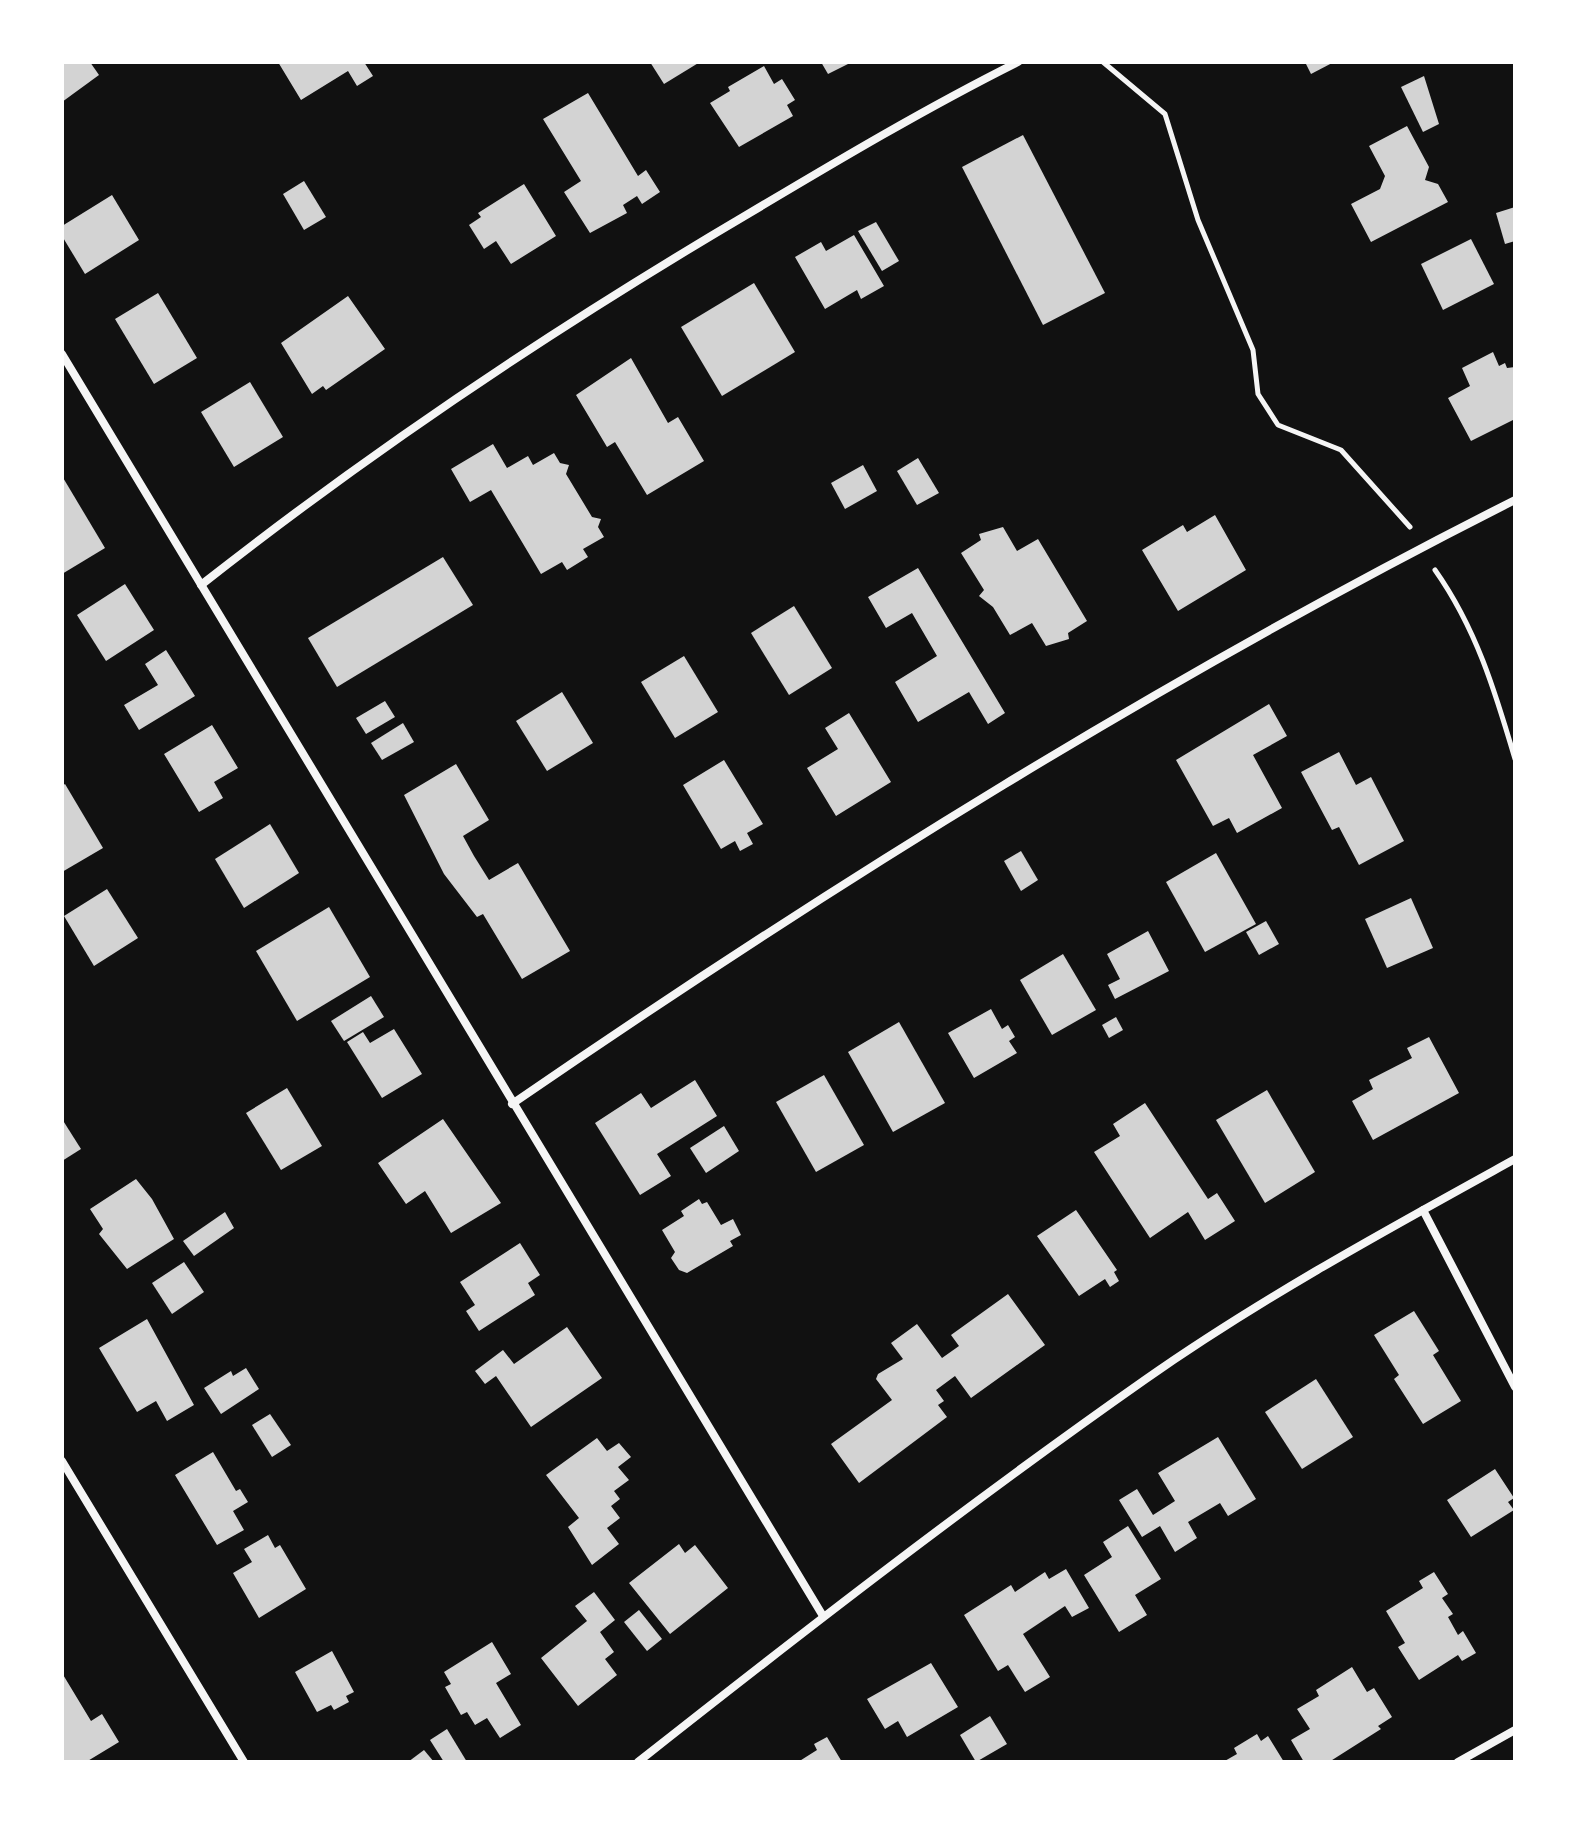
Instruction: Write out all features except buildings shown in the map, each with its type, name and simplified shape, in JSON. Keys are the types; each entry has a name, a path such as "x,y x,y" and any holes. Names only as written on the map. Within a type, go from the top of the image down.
{"street":[{"path":"201,585 338,480 569,322 851,152 1018,62"},
{"path":"62,354 823,1616"},
{"path":"512,1104 913,838 1306,608 1515,500"},
{"path":"638,1762 823,1616 1147,1378 1284,1291 1515,1159"},
{"path":"1423,1210 1515,1387"},
{"path":"62,1461 244,1762"},
{"path":"1458,1762 1515,1730"}],"path":[{"path":"1103,62 1165,114 1198,220 1253,350 1258,394 1278,425 1341,450 1408,524 1419,548 1459,604 1487,664 1515,759"}]}
